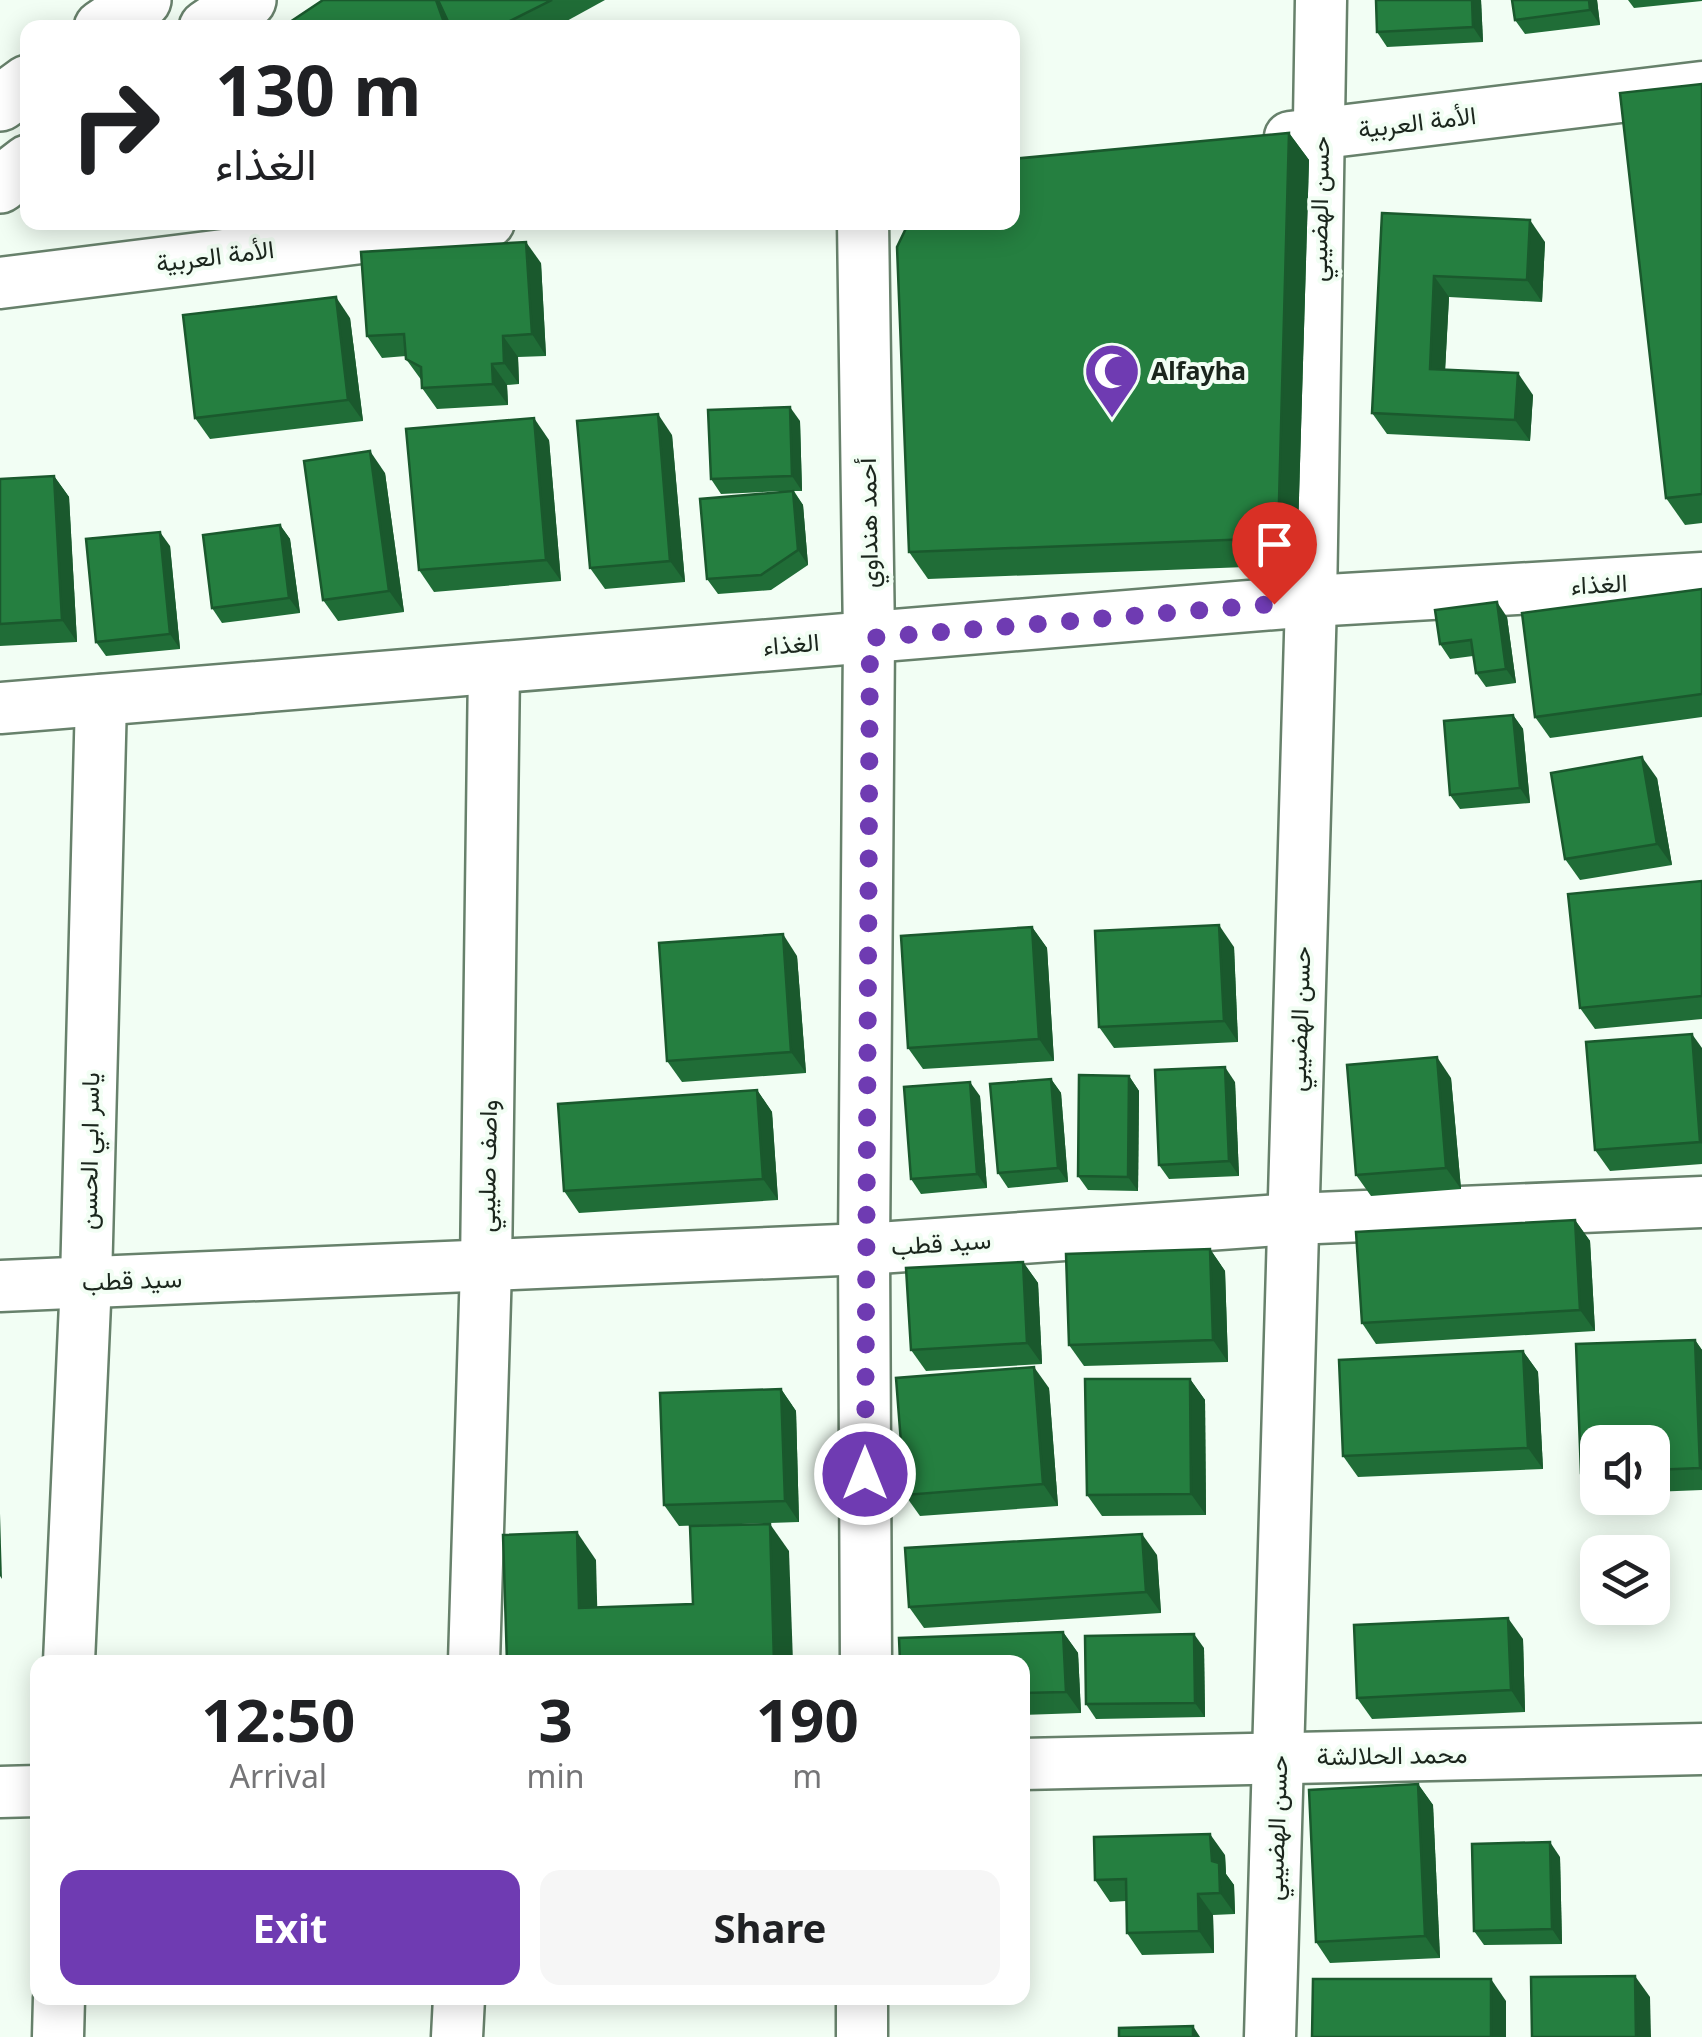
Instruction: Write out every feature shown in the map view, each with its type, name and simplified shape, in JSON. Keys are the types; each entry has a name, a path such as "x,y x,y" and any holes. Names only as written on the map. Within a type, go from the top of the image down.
{"main road":[{"path":"218,20 248,0"},
{"path":"0,185 20,169"}],"street":[{"name":"حسن الهضيبي","path":"1270,2037 1311,601 1321,0"},
{"name":"الأمة العربية","path":"1244,141 1702,86"},
{"name":"الأمة العربية","path":"0,283 425,230"},
{"name":"أحمد هنداوي","path":"863,230 870,638 864,1248 866,1655"},
{"name":"الغذاء","path":"0,708 1311,601 1702,578"},
{"name":"واصف صليبي","path":"474,1655 486,1267 494,668"},
{"name":"ياسر ابي الحسن","path":"70,1655 86,1281 101,700"},
{"name":"سيد قطب","path":"0,1286 486,1267 864,1248 1293,1218 1702,1202"},
{"name":"محمد الحلالشة","path":"1030,1764 1702,1749"},
{"path":"0,1792 30,1791"},
{"path":"58,2037 59,2005"},
{"path":"458,2037 460,2005"},
{"path":"862,2005 862,2037"}],"building":[{"path":"323,0 436,0 443,20 293,20"},
{"path":"438,0 552,0 512,20 447,20"},
{"path":"1376,0 1472,0 1473,27 1377,32"},
{"path":"1512,0 1589,0 1590,10 1515,20"},
{"path":"1702,84 1702,494 1666,498 1620,93"},
{"name":"Alfayha","path":"1289,133 1278,538 909,552 897,247 905,230 1020,230 1020,158"},
{"path":"1382,213 1530,220 1527,280 1434,276 1430,369 1518,373 1515,420 1372,413"},
{"path":"526,242 532,334 503,336 504,363 492,364 493,384 422,388 421,367 406,359 404,334 367,336 361,252"},
{"path":"336,297 348,400 195,418 183,315"},
{"path":"790,407 792,476 711,479 708,410"},
{"path":"658,414 670,561 590,568 577,421"},
{"path":"534,418 546,560 419,570 406,429"},
{"path":"370,451 389,591 323,600 304,461"},
{"path":"54,476 62,620 0,624 0,479"},
{"path":"793,491 798,550 761,575 707,579 700,499"},
{"path":"280,525 289,598 212,608 203,535"},
{"path":"160,532 170,634 96,642 86,539"},
{"path":"1702,589 1702,694 1535,717 1522,613"},
{"path":"1497,602 1506,669 1476,673 1471,640 1440,644 1435,610"},
{"path":"1513,715 1520,788 1450,795 1444,721"},
{"path":"1642,757 1657,844 1565,859 1551,773"},
{"path":"1702,881 1702,996 1580,1008 1568,894"},
{"path":"1219,925 1224,1021 1099,1027 1095,931"},
{"path":"1032,927 1039,1039 908,1048 901,936"},
{"path":"783,934 791,1052 667,1061 659,943"},
{"path":"1692,1034 1700,1142 1595,1150 1586,1042"},
{"path":"1437,1057 1446,1168 1356,1175 1347,1065"},
{"path":"1225,1067 1229,1161 1159,1165 1155,1070"},
{"path":"1079,1075 1129,1076 1128,1177 1078,1176"},
{"path":"1051,1079 1058,1168 998,1173 990,1084"},
{"path":"970,1082 977,1174 911,1179 904,1087"},
{"path":"757,1090 763,1179 564,1191 558,1104"},
{"path":"1575,1220 1580,1310 1362,1323 1356,1232"},
{"path":"1210,1249 1213,1340 1069,1345 1066,1254"},
{"path":"1023,1262 1027,1343 911,1350 906,1268"},
{"path":"1695,1340 1700,1468 1670,1469 1670,1425 1580,1425 1580,1447 1576,1344"},
{"path":"1523,1351 1528,1448 1343,1456 1339,1360"},
{"path":"1034,1367 1043,1484 905,1495 896,1378"},
{"path":"1085,1379 1190,1379 1191,1494 1087,1495"},
{"path":"781,1389 785,1501 664,1505 660,1393"},
{"path":"770,1524 774,1655 507,1655 503,1535 577,1532 579,1608 693,1604 690,1526"},
{"path":"1142,1534 1146,1592 909,1607 905,1548"},
{"path":"1508,1618 1511,1690 1357,1698 1354,1625"},
{"path":"1063,1632 1066,1692 1030,1693 1030,1655 900,1655 899,1638"},
{"path":"1194,1634 1195,1703 1086,1704 1085,1636"},
{"path":"1418,1784 1425,1936 1316,1942 1309,1790"},
{"path":"1210,1834 1212,1861 1219,1863 1220,1893 1198,1894 1199,1931 1127,1933 1126,1879 1095,1880 1094,1837"},
{"path":"1550,1842 1552,1929 1474,1931 1472,1844"},
{"path":"1635,1976 1636,2037 1532,2037 1531,1977"},
{"path":"1313,1979 1491,1979 1491,2037 1312,2037"},
{"path":"1193,2026 1193,2037 1119,2037 1119,2028"}],"place":[{"name":"Alfayha","path":"1112,420"}],"route":[{"path":"865,1474 870,638 1274,604"}]}
